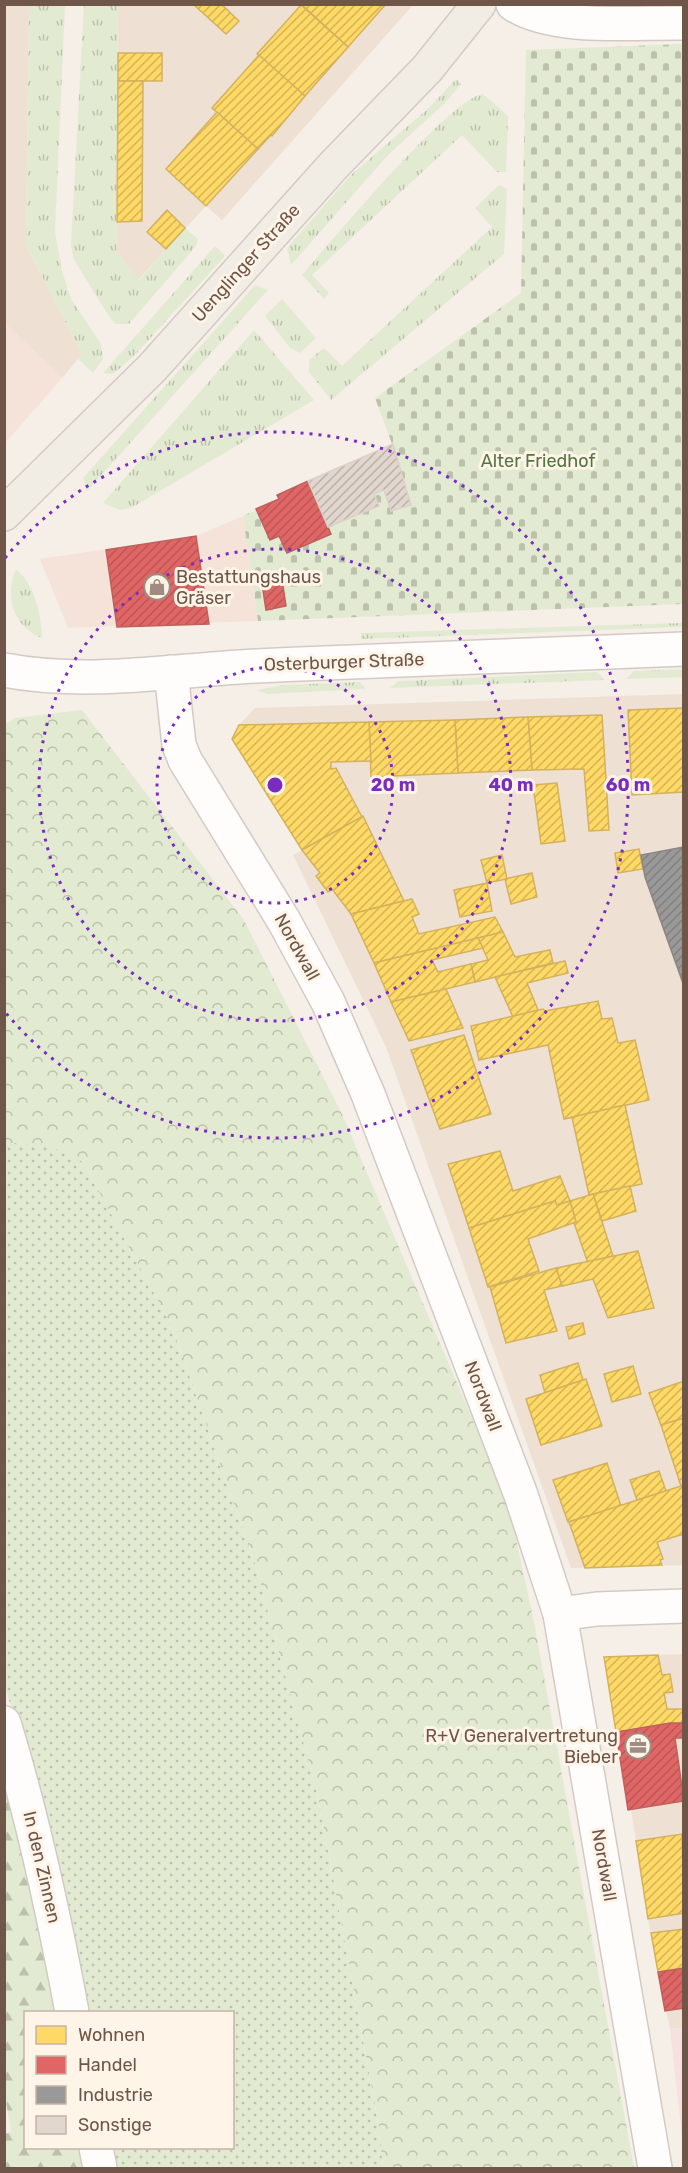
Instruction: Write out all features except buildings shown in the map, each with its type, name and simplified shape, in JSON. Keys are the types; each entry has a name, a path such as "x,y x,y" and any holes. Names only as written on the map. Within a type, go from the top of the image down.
{"main road":[{"name":"Uenglinger Straße","path":"4,514 152,368 334,165 427,69 479,4"}],"street":[{"path":"513,4 524,12 547,20 684,23"},
{"name":"Osterburger Straße","path":"4,670 52,676 110,678 171,672 344,662 684,650"},
{"name":"Nordwall","path":"171,672 178,736 185,760 284,921 328,1002 368,1094 521,1495 560,1614 655,2169"},
{"path":"560,1614 597,1609 684,1606"},
{"name":"In den Zinnen","path":"4,1723 20,1773 57,1931 72,2011"},
{"path":"96,2149 100,2169"}],"shaded area":[{"path":"4,5 29,5 26,245 82,354 62,378 5,323"},
{"path":"118,5 413,5 222,220 206,206 138,280 116,251"},
{"path":"5,323 62,378 5,443"},
{"path":"243,516 258,621 68,628 40,559 196,536"},
{"path":"683,694 683,1565 571,1568 386,1047 293,855 302,850 232,739 239,725 255,708"},
{"path":"683,1654 683,2028 670,2029 648,1919 631,1809 628,1810 604,1657"},
{"path":"684,2028 683,2146 670,2029"}],"green space":[{"path":"29,5 65,5 55,232 62,271 71,299 101,344 103,359 93,373 78,359 82,354 26,245"},
{"path":"84,5 118,5 116,251 139,280 185,228 198,239 196,246 129,324 116,324 110,318 73,258 71,243"},
{"name":"Alter Friedhof","path":"683,44 683,604 258,621 243,516 279,499 277,495 392,444 375,398 521,293 526,50"},
{"path":"456,79 461,84 445,103 388,155 291,265 287,248 351,175 430,107"},
{"path":"483,94 508,116 506,172 497,172 462,135 312,275 329,293 324,299 302,275 391,174 445,119 467,102"},
{"path":"499,185 507,189 504,254 331,400 309,372 309,360 324,348 342,366 492,227 475,208"},
{"path":"215,246 225,256 134,356 113,374 103,373"},
{"path":"255,285 268,290 87,491 83,478"},
{"path":"282,299 316,338 300,353 290,348 265,316"},
{"path":"254,330 314,400 131,508 120,510 103,503"},
{"path":"16,569 28,583 36,601 42,638 24,626 14,610 11,590"},
{"path":"683,623 683,627 361,639 361,633"},
{"path":"683,669 683,677 626,679 634,671"},
{"path":"597,672 605,680 390,688 398,681"},
{"path":"360,682 366,689 267,694 257,690 283,685"},
{"path":"82,710 244,920 341,1112 508,1502 534,1622 634,2168 383,2168 378,2122 318,1797 255,1564 172,1327 83,1162 17,1143 5,1145 4,725 15,718"},
{"path":"17,1143 49,1146 83,1162 172,1327 255,1564 318,1797 378,2122 383,2168 114,2168 110,2149 234,2149 234,2011 87,2011 74,1934 5,1686 4,1145"},
{"path":"4,1758 57,2011 24,2011 24,2149 81,2149 85,2168 5,2168 5,2134 11,2132 4,2090"}],"place":[{"name":"Bestattungshaus Gräser","path":"157,587"},
{"name":"R+V Generalvertretung Bieber","path":"638,1746"}]}
